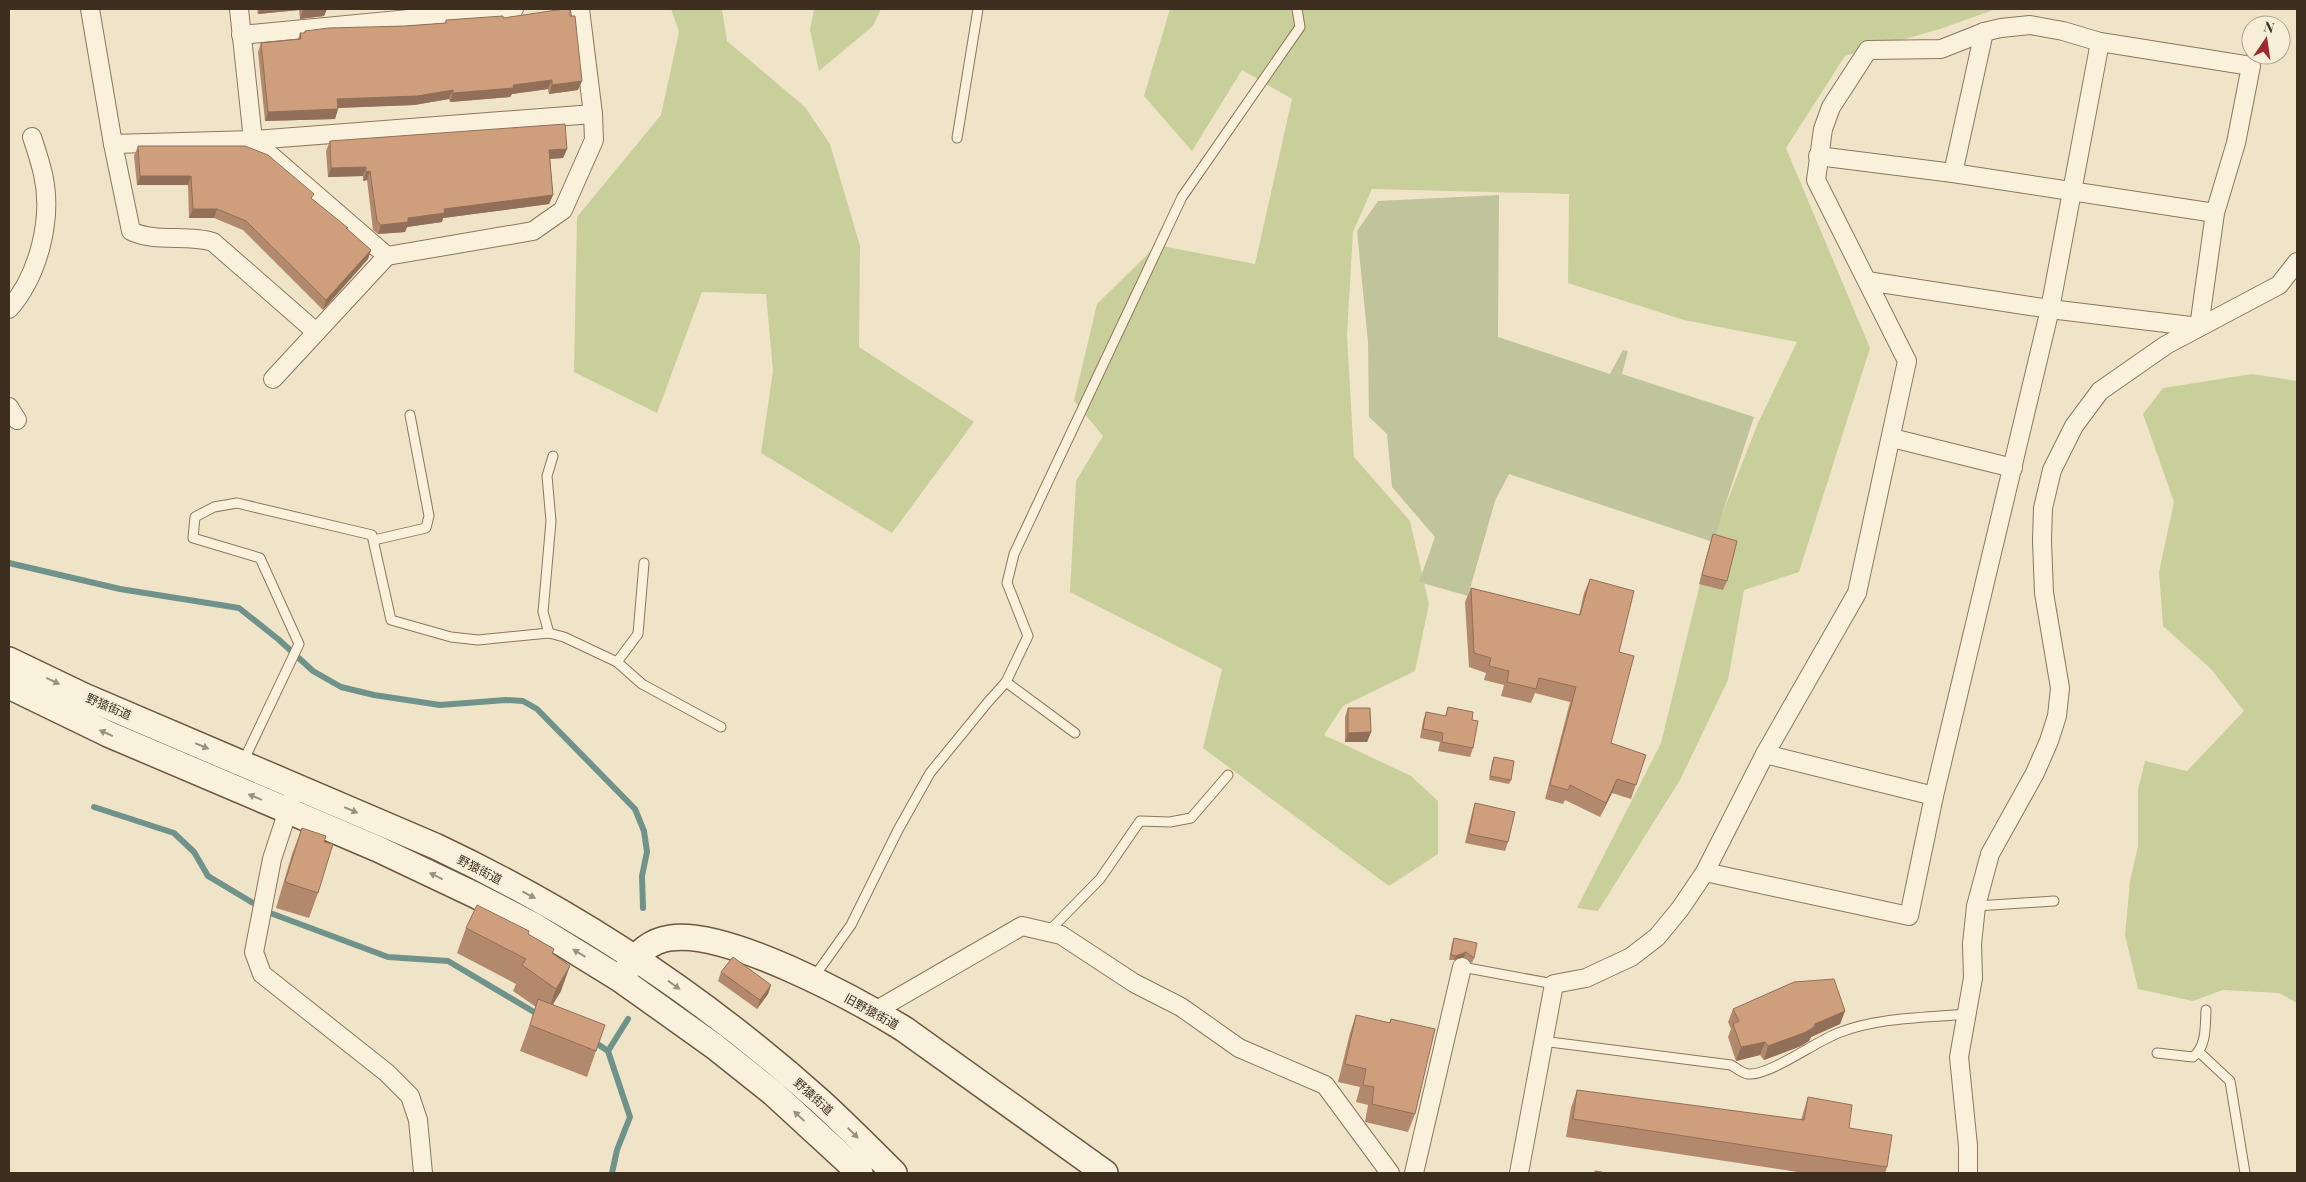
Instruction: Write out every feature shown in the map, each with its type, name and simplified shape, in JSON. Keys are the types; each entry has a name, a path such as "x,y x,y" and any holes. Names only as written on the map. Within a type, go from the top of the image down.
{"main road":[{"name":"野猿街道","path":"9,660 84,696 480,868 635,957 778,1065 822,1103 894,1173"},
{"name":"野猿街道","path":"9,686 108,734 386,853 531,924 620,979 714,1046 766,1087 860,1173"},
{"name":"旧野猿街道","path":"620,979 635,957 649,946 664,939 690,937 711,941 754,955 812,980 875,1011 904,1028 1105,1173"}],"street":[{"path":"90,9 113,144 131,231 142,236 198,237 213,242 316,332"},
{"path":"239,9 253,140 387,256"},
{"path":"241,35 514,9"},
{"path":"273,379 387,256 533,231 563,210 594,140 593,114 580,9"},
{"path":"1519,1173 1554,984 1586,978 1638,952 1657,937 1680,909 1705,872 1765,754 1857,593 1892,438 1907,361 1816,180 1823,129 1831,107 1868,50 1941,49 1984,32 2030,25 2063,30 2100,42 2251,66 2236,143 2215,213 2198,327"},
{"path":"1953,172 1984,32"},
{"path":"1705,872 1909,916 1934,796 2050,309 2074,190 2100,42"},
{"path":"113,144 253,140 593,114"},
{"path":"9,309 18,298 34,267 42,243 44,175 32,136"},
{"path":"1818,156 1953,172 2215,213"},
{"path":"1968,1173 1968,1146 1959,1057 1973,978 1972,944 1976,906 1990,854 2035,773 2049,741 2057,716 2060,688 2044,593 2042,541 2043,508 2052,470 2074,426 2100,391 2166,344 2280,285 2297,262"},
{"path":"1867,281 2050,309 2198,327"},
{"path":"1892,438 2013,468"},
{"path":"1765,754 1934,796"},
{"path":"297,787 287,811 272,859 254,952 262,974 387,1073 410,1096 418,1120 422,1173"},
{"path":"875,1011 1022,926 1049,931 1061,935 1134,983 1181,1007 1239,1048 1325,1085 1390,1173"},
{"path":"1414,1173 1462,967"}],"lane":[{"path":"957,138 978,9"},
{"path":"812,980 851,925 898,830 930,773 1006,682 1028,636 1007,583 1014,554 1182,197 1300,27 1297,9"},
{"path":"374,540 426,528 428,522 429,516 410,415"},
{"path":"549,634 543,612 551,521 547,476 553,456"},
{"path":"243,764 299,644 260,558 193,538 195,517 214,507 237,503 372,535 391,620 451,636 478,640 549,634 564,636 617,662 642,684 721,727"},
{"path":"617,662 638,634 644,564"},
{"path":"1006,682 1075,733"},
{"path":"1049,931 1100,879 1140,821 1170,822 1191,818 1228,775"},
{"path":"1976,906 2054,902"},
{"path":"1462,967 1554,984"},
{"path":"2157,1053 2193,1057 2199,1052 2204,1040 2206,1010"},
{"path":"1542,1042 1731,1065 1746,1074 1764,1073 1810,1046 1873,1022 1968,1014"},
{"path":"2199,1052 2230,1081 2245,1173"}],"green space":[{"path":"671,9 722,9 727,41 805,107 830,144 860,246 859,347 974,422 892,533 761,453 773,371 766,294 702,292 657,413 574,372 577,217 661,115 679,32"},
{"path":"814,9 881,9 873,26 819,71 810,30"},
{"path":"1170,9 1996,9 1940,29 1845,56 1786,148 1870,348 1799,572 1744,590 1728,680 1680,780 1598,911 1577,908 1661,743 1709,547 1758,423 1797,342 1684,320 1568,283 1569,194 1372,189 1353,232 1347,335 1354,457 1410,521 1429,604 1415,671 1343,706 1324,735 1411,776 1438,801 1438,854 1389,886 1203,748 1222,669 1070,592 1076,481 1103,436 1074,401 1097,304 1157,245 1255,264 1292,99 1242,70 1192,151 1144,96"},
{"path":"1499,195 1498,337 1610,374 1623,350 1628,351 1622,374 1754,417 1713,542 1509,474 1495,501 1468,596 1419,582 1435,537 1392,487 1387,434 1369,417 1368,342 1357,231 1378,201"},
{"path":"2252,374 2297,381 2297,1003 2279,993 2223,990 2193,1001 2138,989 2125,935 2130,881 2138,846 2138,790 2145,761 2187,771 2244,711 2211,669 2163,626 2159,572 2174,502 2143,414 2163,388"}],"building":[{"path":"570,9 570,16 575,16 582,81 552,85 552,80 513,85 514,88 453,93 453,90 417,96 337,99 338,109 268,112 261,43 301,39 300,33 305,33 305,31 329,28 446,23 446,20 503,16 503,18"},
{"path":"565,124 567,149 549,150 553,195 444,209 445,213 408,218 408,222 381,225 377,221 370,171 366,172 366,167 331,168 330,141"},
{"path":"138,146 245,146 268,155 314,194 311,198 348,228 346,228 371,250 326,300 246,221 217,209 193,209 191,176 140,176"},
{"path":"1713,534 1737,541 1727,581 1702,575"},
{"path":"1590,579 1634,591 1619,652 1634,656 1611,743 1646,755 1636,785 1617,779 1606,803 1570,785 1568,790 1550,785 1576,687 1539,678 1536,689 1507,682 1509,671 1489,666 1491,658 1474,653 1471,588 1580,615"},
{"path":"1448,707 1473,712 1472,720 1478,721 1473,748 1442,742 1443,733 1423,729 1426,712 1446,716"},
{"path":"1348,708 1370,708 1371,732 1348,733"},
{"path":"1494,757 1514,761 1511,780 1490,776"},
{"path":"1475,803 1515,812 1508,842 1469,834"},
{"path":"302,828 326,836 324,842 333,844 318,893 285,882"},
{"path":"477,905 529,931 528,934 554,949 552,953 570,966 556,989 522,965 526,959 466,928"},
{"path":"1454,938 1477,943 1474,958 1466,952 1456,956 1451,955"},
{"path":"733,957 771,985 760,1000 721,972"},
{"path":"1834,979 1845,1011 1815,1024 1814,1027 1806,1032 1768,1046 1765,1042 1741,1047 1733,1024 1739,1021 1733,1009 1794,982"},
{"path":"538,999 605,1025 596,1051 530,1025"},
{"path":"1356,1015 1390,1023 1391,1019 1435,1029 1415,1114 1372,1104 1374,1087 1363,1085 1366,1069 1345,1064"},
{"path":"1577,1090 1804,1120 1808,1097 1852,1105 1849,1128 1892,1135 1887,1167 1573,1119"}],"waterway":[{"path":"9,563 120,589 239,608 278,639 313,671 341,687 374,695 440,705 506,700 523,701 537,709 635,809 644,831 647,852 642,876 643,908"},
{"path":"94,807 174,833 194,852 208,876 253,903"},
{"path":"273,914 388,957 448,961 539,1015"},
{"path":"612,1173 617,1150 630,1117 608,1051 628,1019"},
{"path":"593,1041 608,1051"}]}
